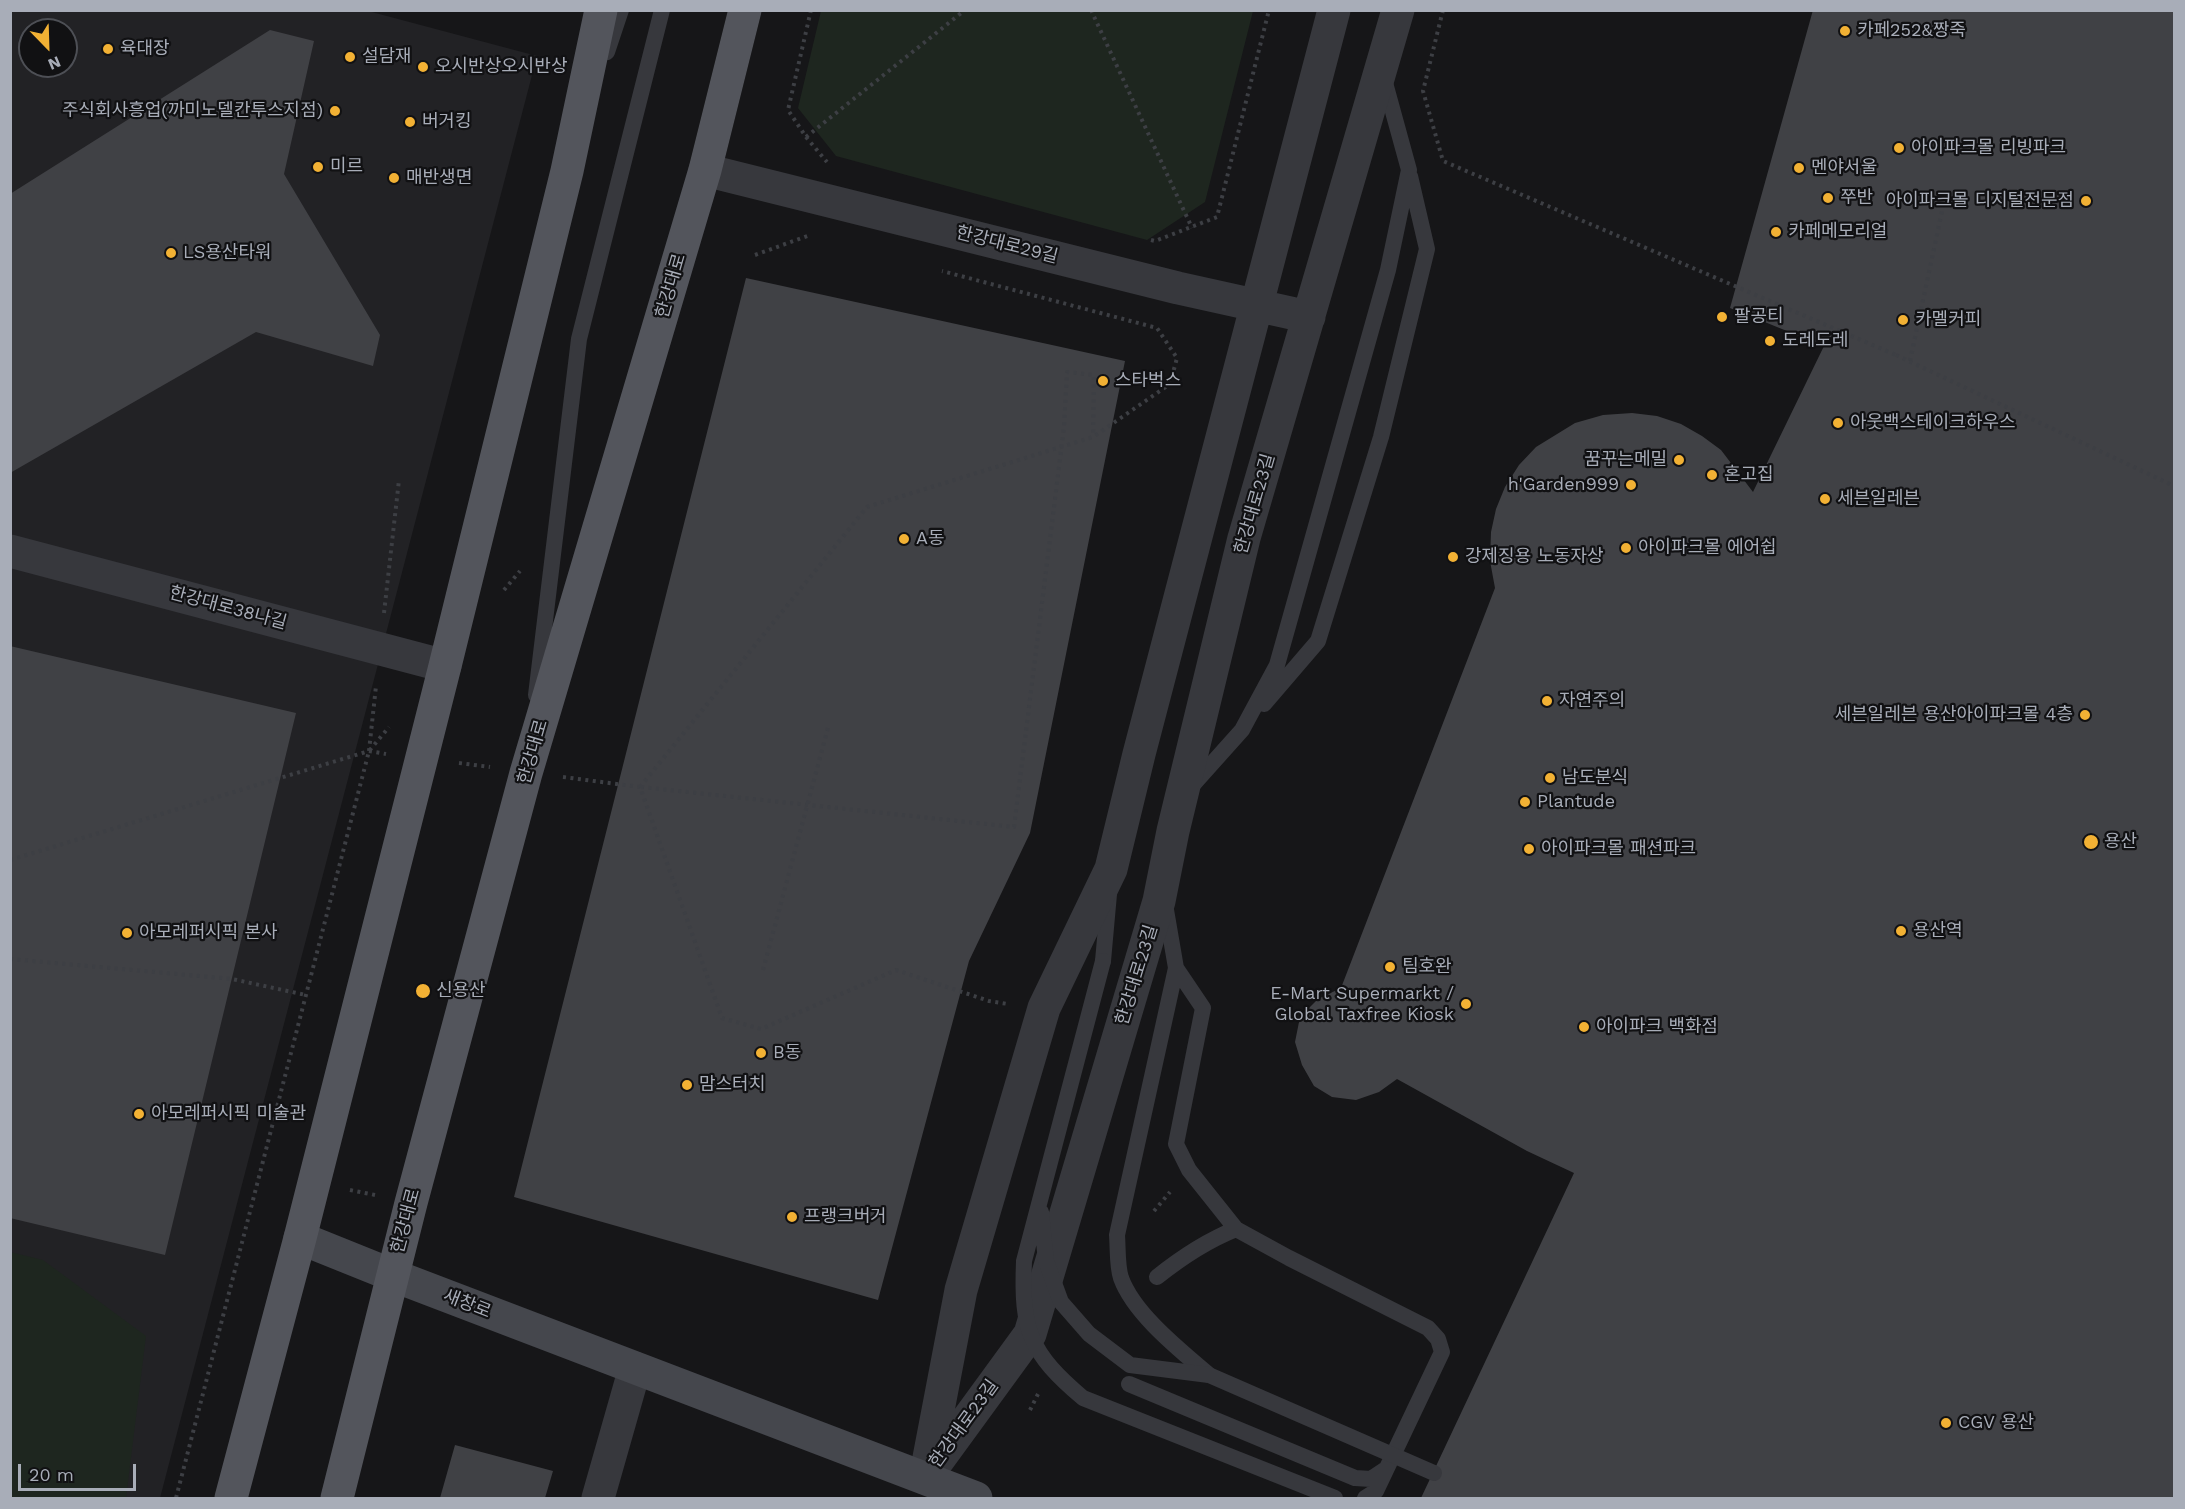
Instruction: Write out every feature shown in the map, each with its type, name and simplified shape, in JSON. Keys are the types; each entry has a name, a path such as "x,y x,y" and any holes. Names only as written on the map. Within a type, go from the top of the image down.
{"main road":[{"path":"231,1498 446,666 567,171 601,10"},
{"name":"한강대로","path":"337,1498 392,1275 528,773 705,170 745,10"},
{"name":"새창로","path":"300,1238 635,1368 922,1488 976,1498"}],"street":[{"name":"한강대로23길","path":"922,1488 961,1290 1044,1008 1111,869 1334,10"},
{"name":"한강대로23길","path":"922,1488 1030,1334 1155,912 1180,799 1244,538 1398,10"},
{"name":"한강대로29길","path":"705,170 1144,279 1309,317"},
{"name":"한강대로38나길","path":"10,551 446,666"},
{"path":"598,1498 635,1368"}],"lane":[{"path":"567,171 621,10"},
{"path":"528,773 579,339 662,10"},
{"path":"1180,799 1318,641 1381,437 1427,249 1409,170 1381,68"},
{"path":"1242,730 1277,665 1388,270 1409,170"},
{"path":"1111,869 1103,961 1024,1261 1023,1297 1028,1331 1044,1361 1083,1398 1335,1498"},
{"path":"1161,882 1174,976 1118,1235 1121,1277 1139,1308 1167,1338 1209,1375"},
{"path":"1174,976 1203,1008 1176,1144 1189,1170 1236,1229 1428,1328 1438,1339 1442,1352 1376,1491 1365,1498"},
{"path":"1040,1201 1046,1261 1060,1302 1089,1334 1130,1365 1209,1375 1434,1473"},
{"path":"1157,1277 1184,1255 1236,1229"},
{"path":"1129,1384 1354,1478 1371,1479 1386,1469"}],"path":[{"path":"811,10 788,110 806,137 832,167"},
{"path":"806,137 965,10"},
{"path":"1091,10 1192,228"},
{"path":"1147,240 1155,241 1217,218 1269,10"},
{"path":"1443,10 1423,91 1443,160 1910,361 2175,486"},
{"path":"1910,361 1944,202"},
{"path":"755,255 810,235"},
{"path":"640,787 867,507 1093,436 1170,384 1177,358 1157,328 937,269"},
{"path":"451,762 640,787 1014,827 1064,427 1067,372 1094,375 1093,436"},
{"path":"383,621 399,480"},
{"path":"176,1498 369,751 376,680"},
{"path":"763,970 829,724"},
{"path":"10,860 369,751 392,754"},
{"path":"640,787 722,1018 761,1029 896,970 989,1002 1044,1008"},
{"path":"10,959 232,979 306,995"},
{"path":"1151,1215 1189,1170"},
{"path":"314,1183 411,1203"}],"shaded area":[{"path":"821,10 1253,11 1205,202 1147,240 836,156 798,108"},
{"path":"10,11 368,11 537,56 160,1498 11,1498"},
{"path":"10,1252 43,1260 146,1336 126,1498 11,1498"}],"building":[{"name":"용산역","path":"1813,10 2174,10 2174,1498 1421,1498 1574,1173 1527,1151 1397,1079 1379,1092 1356,1100 1332,1097 1314,1086 1302,1065 1295,1042 1300,1017 1318,999 1341,988 1495,588 1490,561 1491,532 1496,509 1505,487 1519,465 1536,447 1575,423 1603,415 1632,413 1657,416 1681,424 1702,436 1721,450 1753,492 1824,346 1730,308"},
{"name":"LS용산타워","path":"270,30 314,41 284,174 380,335 373,366 256,332 10,473 10,194"},
{"path":"746,278 1125,361 1030,833 969,961 878,1300 514,1197"},
{"name":"아모레퍼시픽 본사","path":"10,646 296,713 165,1255 10,1218"},
{"path":"455,1445 553,1471 545,1498 440,1498"}],"place":[{"name":"카페252&짱죽","path":"1845,31"},
{"name":"육대장","path":"108,49"},
{"name":"설담재","path":"350,57"},
{"name":"오시반상오시반상","path":"423,67"},
{"name":"주식회사흥업(까미노델칸투스지점)","path":"335,111"},
{"name":"버거킹","path":"410,122"},
{"name":"아이파크몰 리빙파크","path":"1899,148"},
{"name":"미르","path":"318,167"},
{"name":"멘야서울","path":"1799,168"},
{"name":"매반생면","path":"394,178"},
{"name":"쭈반","path":"1828,198"},
{"name":"아이파크몰 디지털전문점","path":"2086,201"},
{"name":"카페메모리얼","path":"1776,232"},
{"name":"LS용산타워","path":"171,253"},
{"name":"팔공티","path":"1722,317"},
{"name":"카멜커피","path":"1903,320"},
{"name":"도레도레","path":"1770,341"},
{"name":"스타벅스","path":"1103,381"},
{"name":"아웃백스테이크하우스","path":"1838,423"},
{"name":"꿈꾸는메밀","path":"1679,460"},
{"name":"혼고집","path":"1712,475"},
{"name":"h'Garden999","path":"1631,485"},
{"name":"세븐일레븐","path":"1825,499"},
{"name":"A동","path":"904,539"},
{"name":"아이파크몰 에어쉽","path":"1626,548"},
{"name":"강제징용 노동자상","path":"1453,557"},
{"name":"자연주의","path":"1547,701"},
{"name":"세븐일레븐 용산아이파크몰 4층","path":"2085,715"},
{"name":"남도분식","path":"1550,778"},
{"name":"Plantude","path":"1525,802"},
{"name":"용산","path":"2091,842"},
{"name":"아이파크몰 패션파크","path":"1529,849"},
{"name":"용산역","path":"1901,931"},
{"name":"아모레퍼시픽 본사","path":"127,933"},
{"name":"팀호완","path":"1390,967"},
{"name":"신용산","path":"423,991"},
{"name":"E-Mart Supermarkt / Global Taxfree Kiosk","path":"1466,1004"},
{"name":"아이파크 백화점","path":"1584,1027"},
{"name":"B동","path":"761,1053"},
{"name":"맘스터치","path":"687,1085"},
{"name":"아모레퍼시픽 미술관","path":"139,1114"},
{"name":"프랭크버거","path":"792,1217"},
{"name":"CGV 용산","path":"1946,1423"}]}
